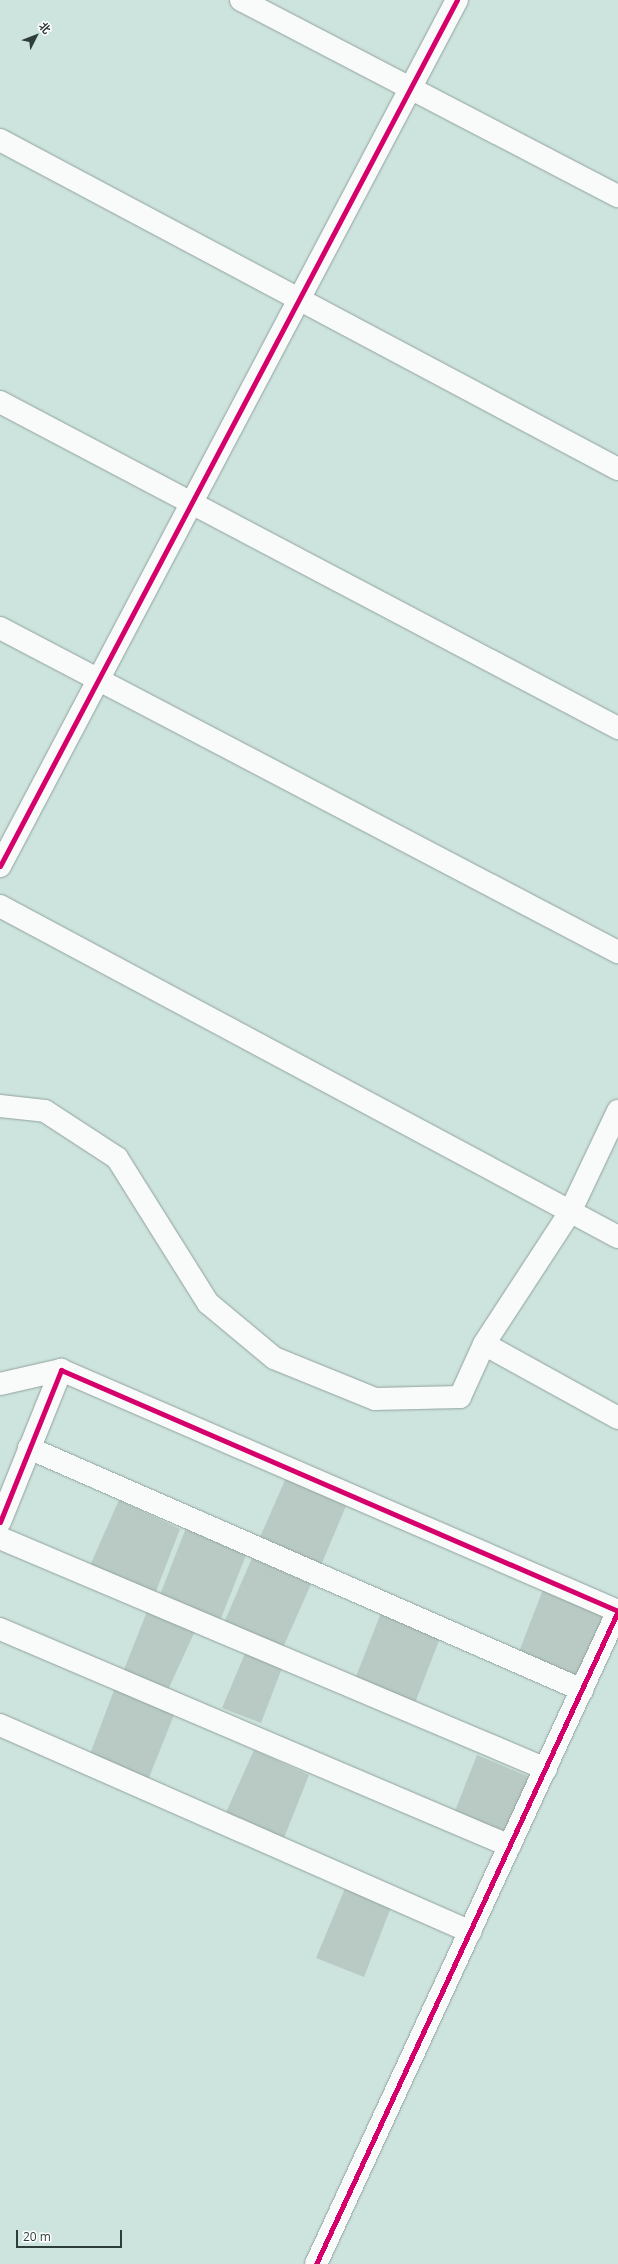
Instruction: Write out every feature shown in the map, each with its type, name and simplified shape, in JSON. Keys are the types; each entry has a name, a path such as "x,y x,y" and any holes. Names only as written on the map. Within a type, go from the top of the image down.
{"street":[{"path":"241,0 618,196"},
{"path":"0,866 457,0"},
{"path":"0,140 618,469"},
{"path":"0,402 618,728"},
{"path":"0,628 618,952"},
{"path":"0,906 618,1237"},
{"path":"0,1106 45,1111 116,1158 208,1303 274,1358 375,1399 460,1397 484,1344 570,1212 618,1111"},
{"path":"484,1344 618,1418"},
{"path":"0,1522 61,1370"},
{"path":"0,1384 61,1370 618,1610 471,1932 316,2264"},
{"path":"29,1448 582,1690"},
{"path":"0,1538 546,1769"},
{"path":"0,1629 510,1846"},
{"path":"0,1725 471,1932"}],"building":[{"path":"286,1478 346,1506 319,1570 257,1544"},
{"path":"119,1500 180,1529 153,1599 88,1570"},
{"path":"186,1528 246,1555 218,1626 158,1600"},
{"path":"252,1558 311,1584 281,1652 223,1625"},
{"path":"544,1587 606,1611 577,1683 517,1657"},
{"path":"148,1609 195,1631 167,1692 123,1672"},
{"path":"381,1613 440,1638 415,1703 355,1679"},
{"path":"246,1651 282,1668 261,1723 222,1708"},
{"path":"116,1685 176,1710 148,1780 90,1754"},
{"path":"254,1750 309,1775 282,1843 224,1817"},
{"path":"477,1755 532,1778 506,1839 453,1816"},
{"path":"346,1886 391,1907 364,1977 316,1958"}],"cycle path":[{"path":"0,866 457,0"},
{"path":"0,1522 61,1370 618,1611 316,2264"}]}
